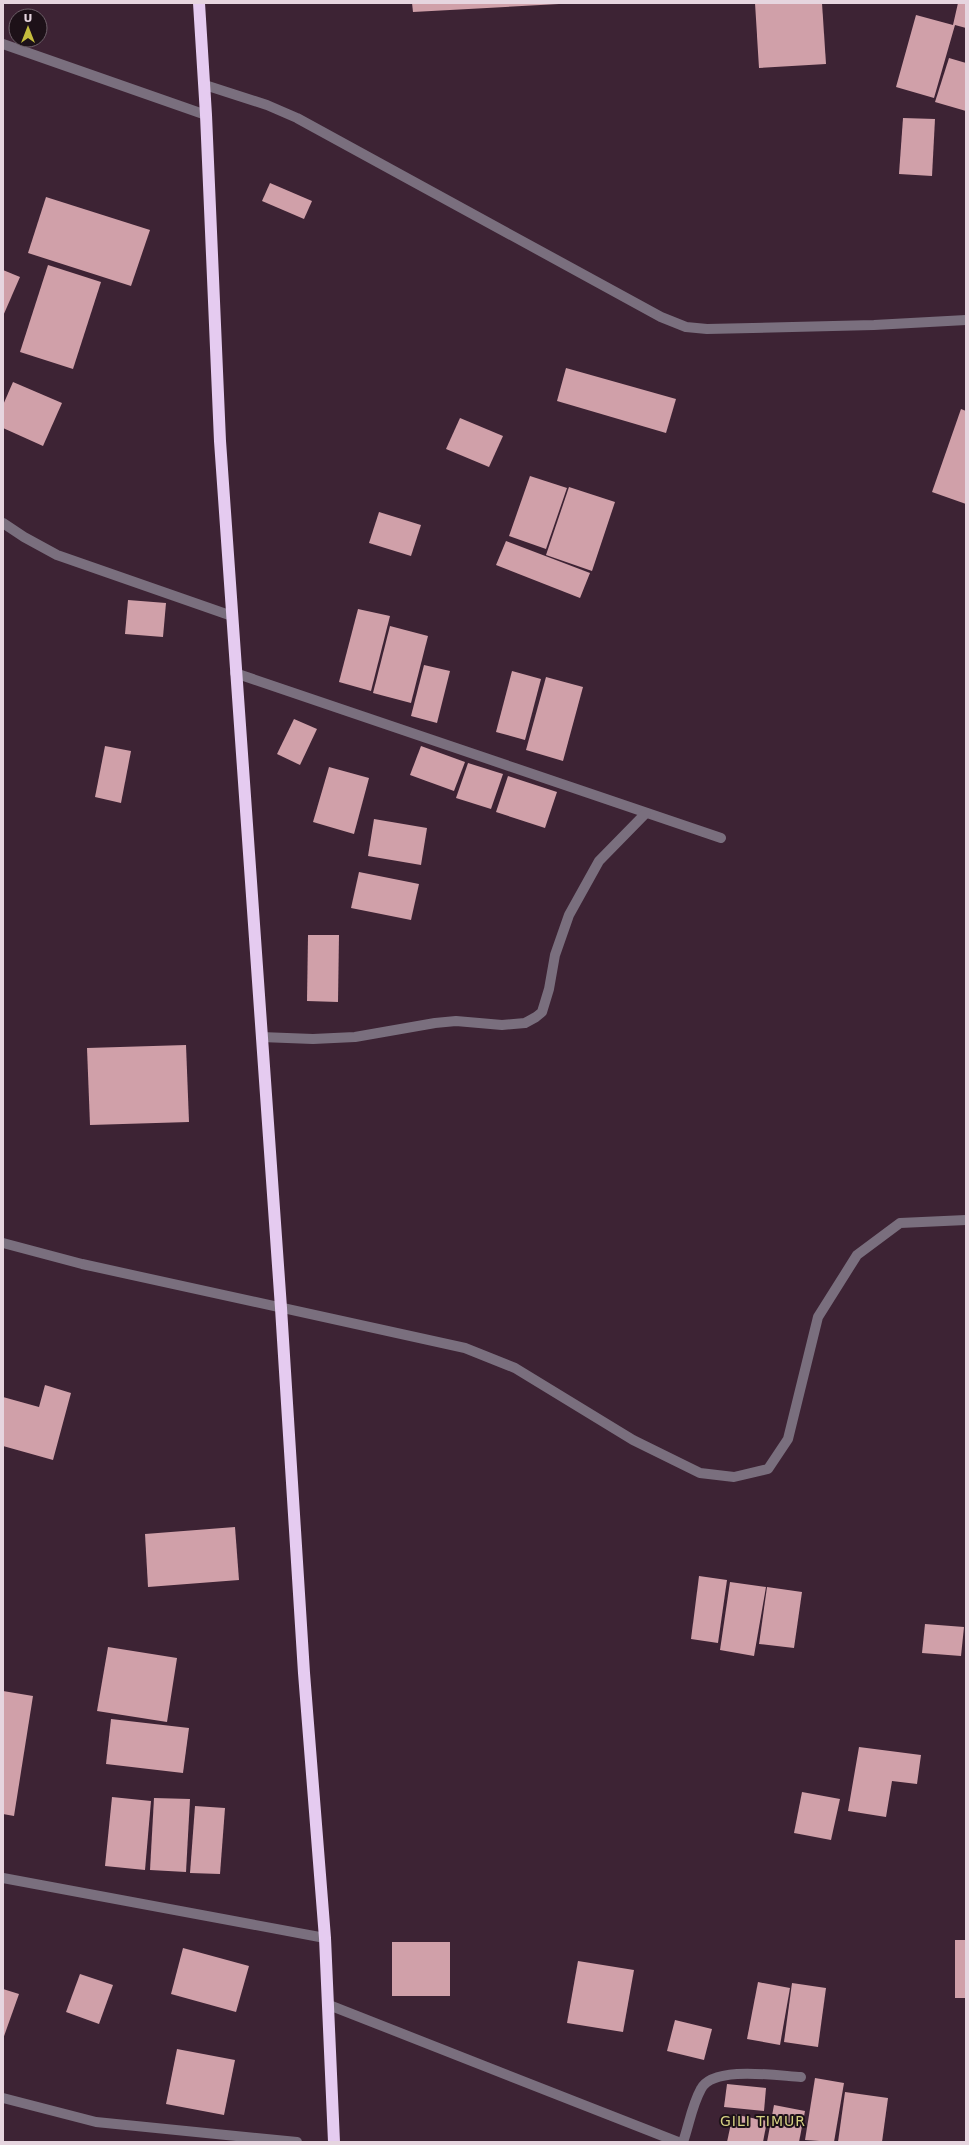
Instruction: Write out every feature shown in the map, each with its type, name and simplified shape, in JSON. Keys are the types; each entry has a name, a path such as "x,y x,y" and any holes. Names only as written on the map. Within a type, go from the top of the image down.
{"highway":[{"path":"199,3 205,85 214,336 235,673 280,1308 304,1674 325,1938 334,2142"}],"street":[{"path":"3,44 206,116"},
{"path":"205,85 267,105 297,118 661,318 686,326 745,329 966,320"},
{"path":"3,522 24,537 57,555 232,616"},
{"path":"235,673 721,838"},
{"path":"261,1037 313,1039 355,1037 435,1023 456,1021 502,1025 525,1023 536,1017 542,1012 555,955 569,916 599,861 646,813"},
{"path":"3,1243 82,1264 465,1348 515,1368 633,1440 700,1473 734,1477 768,1469 788,1439 818,1317 857,1255 900,1223 966,1220"},
{"path":"3,1878 325,1938"},
{"path":"329,2005 678,2142"},
{"path":"683,2142 701,2088 715,2078 740,2073 801,2077"},
{"path":"3,2098 96,2122 297,2142"}],"building":[{"path":"412,3 559,3 559,4 413,12"},
{"path":"755,3 822,3 826,64 759,68"},
{"path":"958,3 966,3 966,28 955,25 934,98 896,87 916,15 953,25"},
{"path":"949,58 966,63 966,111 935,102"},
{"path":"903,118 935,119 932,176 899,174"},
{"path":"270,183 312,201 304,219 262,201"},
{"path":"46,197 150,230 131,286 28,253"},
{"path":"48,265 101,282 73,369 20,352"},
{"path":"3,270 20,277 3,316"},
{"path":"566,368 676,399 666,433 557,401"},
{"path":"13,382 62,403 43,446 3,428 3,405"},
{"path":"961,409 966,411 966,504 932,492"},
{"path":"460,418 503,436 489,467 446,449"},
{"path":"530,476 567,488 546,549 509,536"},
{"path":"569,487 615,502 592,571 546,555"},
{"path":"379,512 421,525 411,556 369,543"},
{"path":"506,541 590,573 580,598 496,565"},
{"path":"128,600 166,603 163,637 125,634"},
{"path":"358,609 390,616 371,691 339,682"},
{"path":"390,626 428,636 411,703 373,693"},
{"path":"424,665 450,671 437,723 411,716"},
{"path":"512,671 541,679 525,740 496,732"},
{"path":"546,677 583,687 563,761 526,750"},
{"path":"294,719 317,729 300,765 277,754"},
{"path":"105,746 131,751 121,803 95,797"},
{"path":"421,746 465,762 454,791 410,775"},
{"path":"468,763 503,774 491,809 456,798"},
{"path":"329,767 369,778 354,834 313,822"},
{"path":"508,776 557,792 545,828 496,812"},
{"path":"374,819 427,828 421,865 368,856"},
{"path":"359,872 419,884 411,920 351,908"},
{"path":"308,935 339,935 338,1002 307,1001"},
{"path":"186,1045 189,1122 90,1125 87,1048"},
{"path":"45,1385 71,1393 53,1460 3,1446 3,1397 39,1407"},
{"path":"235,1527 239,1580 148,1587 145,1534"},
{"path":"699,1576 727,1580 718,1643 691,1639"},
{"path":"730,1582 766,1587 754,1656 720,1650"},
{"path":"767,1587 802,1592 794,1648 759,1644"},
{"path":"925,1624 964,1627 961,1656 922,1653"},
{"path":"108,1647 177,1658 167,1722 97,1711"},
{"path":"3,1691 33,1696 14,1816 3,1814"},
{"path":"111,1719 189,1728 183,1773 106,1764"},
{"path":"859,1747 921,1755 917,1784 892,1781 886,1817 848,1811"},
{"path":"802,1792 840,1799 831,1840 794,1833"},
{"path":"112,1797 151,1801 145,1870 105,1866"},
{"path":"154,1798 190,1799 186,1872 150,1870"},
{"path":"195,1806 225,1808 220,1874 190,1873"},
{"path":"955,1940 966,1940 966,1998 955,1998"},
{"path":"392,1942 450,1942 450,1996 392,1996"},
{"path":"183,1948 249,1966 236,2012 171,1994"},
{"path":"578,1961 634,1970 623,2032 567,2023"},
{"path":"80,1974 113,1985 99,2024 66,2012"},
{"path":"758,1982 790,1988 780,2045 747,2039"},
{"path":"792,1983 826,1988 818,2047 784,2042"},
{"path":"3,1989 19,1994 3,2039"},
{"path":"675,2020 712,2029 704,2060 667,2051"},
{"path":"177,2049 235,2060 224,2115 166,2104"},
{"path":"815,2078 844,2083 834,2142 805,2140"},
{"path":"727,2084 766,2088 764,2111 724,2107"},
{"path":"845,2092 888,2098 882,2142 838,2142"},
{"path":"774,2105 805,2111 799,2142 767,2142"},
{"path":"733,2114 767,2121 763,2142 727,2142"}],"district":[{"name":"GILI TIMUR","path":"763,2121"}]}
